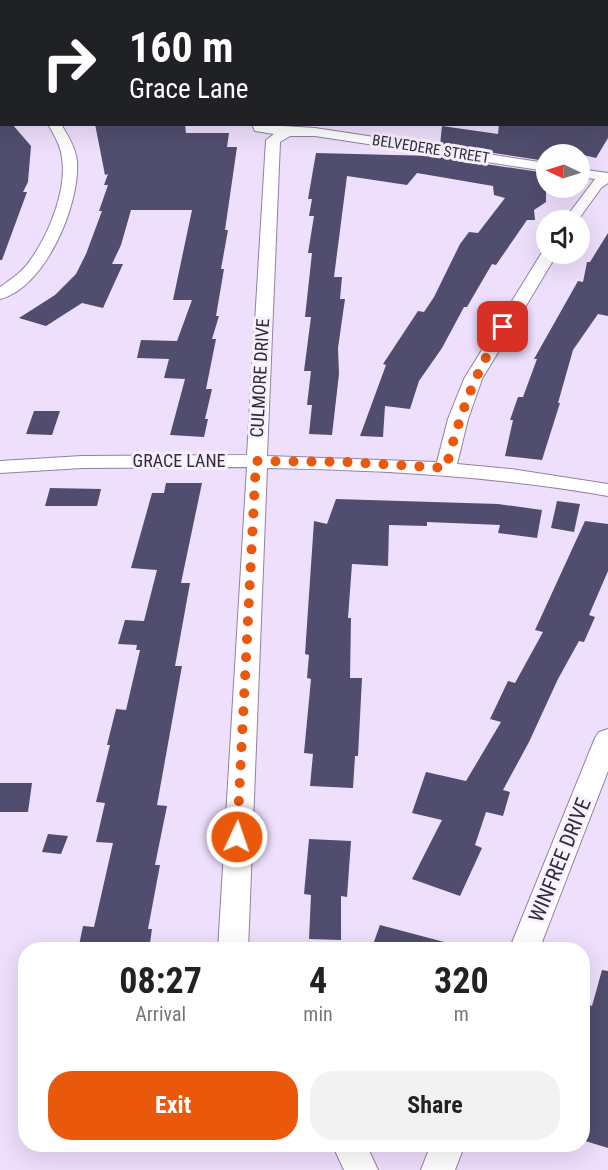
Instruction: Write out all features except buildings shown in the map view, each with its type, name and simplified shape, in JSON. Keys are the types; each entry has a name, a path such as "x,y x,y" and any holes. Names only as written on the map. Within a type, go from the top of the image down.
{"street":[{"path":"0,294 16,285 38,261 69,186 71,165 67,147 55,126"},
{"path":"259,126 270,131 288,128"},
{"name":"BELVEDERE STREET","path":"288,128 536,165"},
{"name":"CULMORE DRIVE","path":"233,942 273,140 288,128"},
{"path":"590,175 608,177"},
{"path":"578,210 596,185 608,177"},
{"path":"446,468 458,419 473,379 543,264"},
{"name":"GRACE LANE","path":"0,467 104,461 346,462 540,477 608,490"},
{"name":"WINFREE DRIVE","path":"527,942 608,738"},
{"path":"353,1152 361,1170"},
{"path":"438,1170 445,1152"}],"route":[{"path":"237,837 256,461 346,462 446,468 458,419 473,379 503,327"}]}
